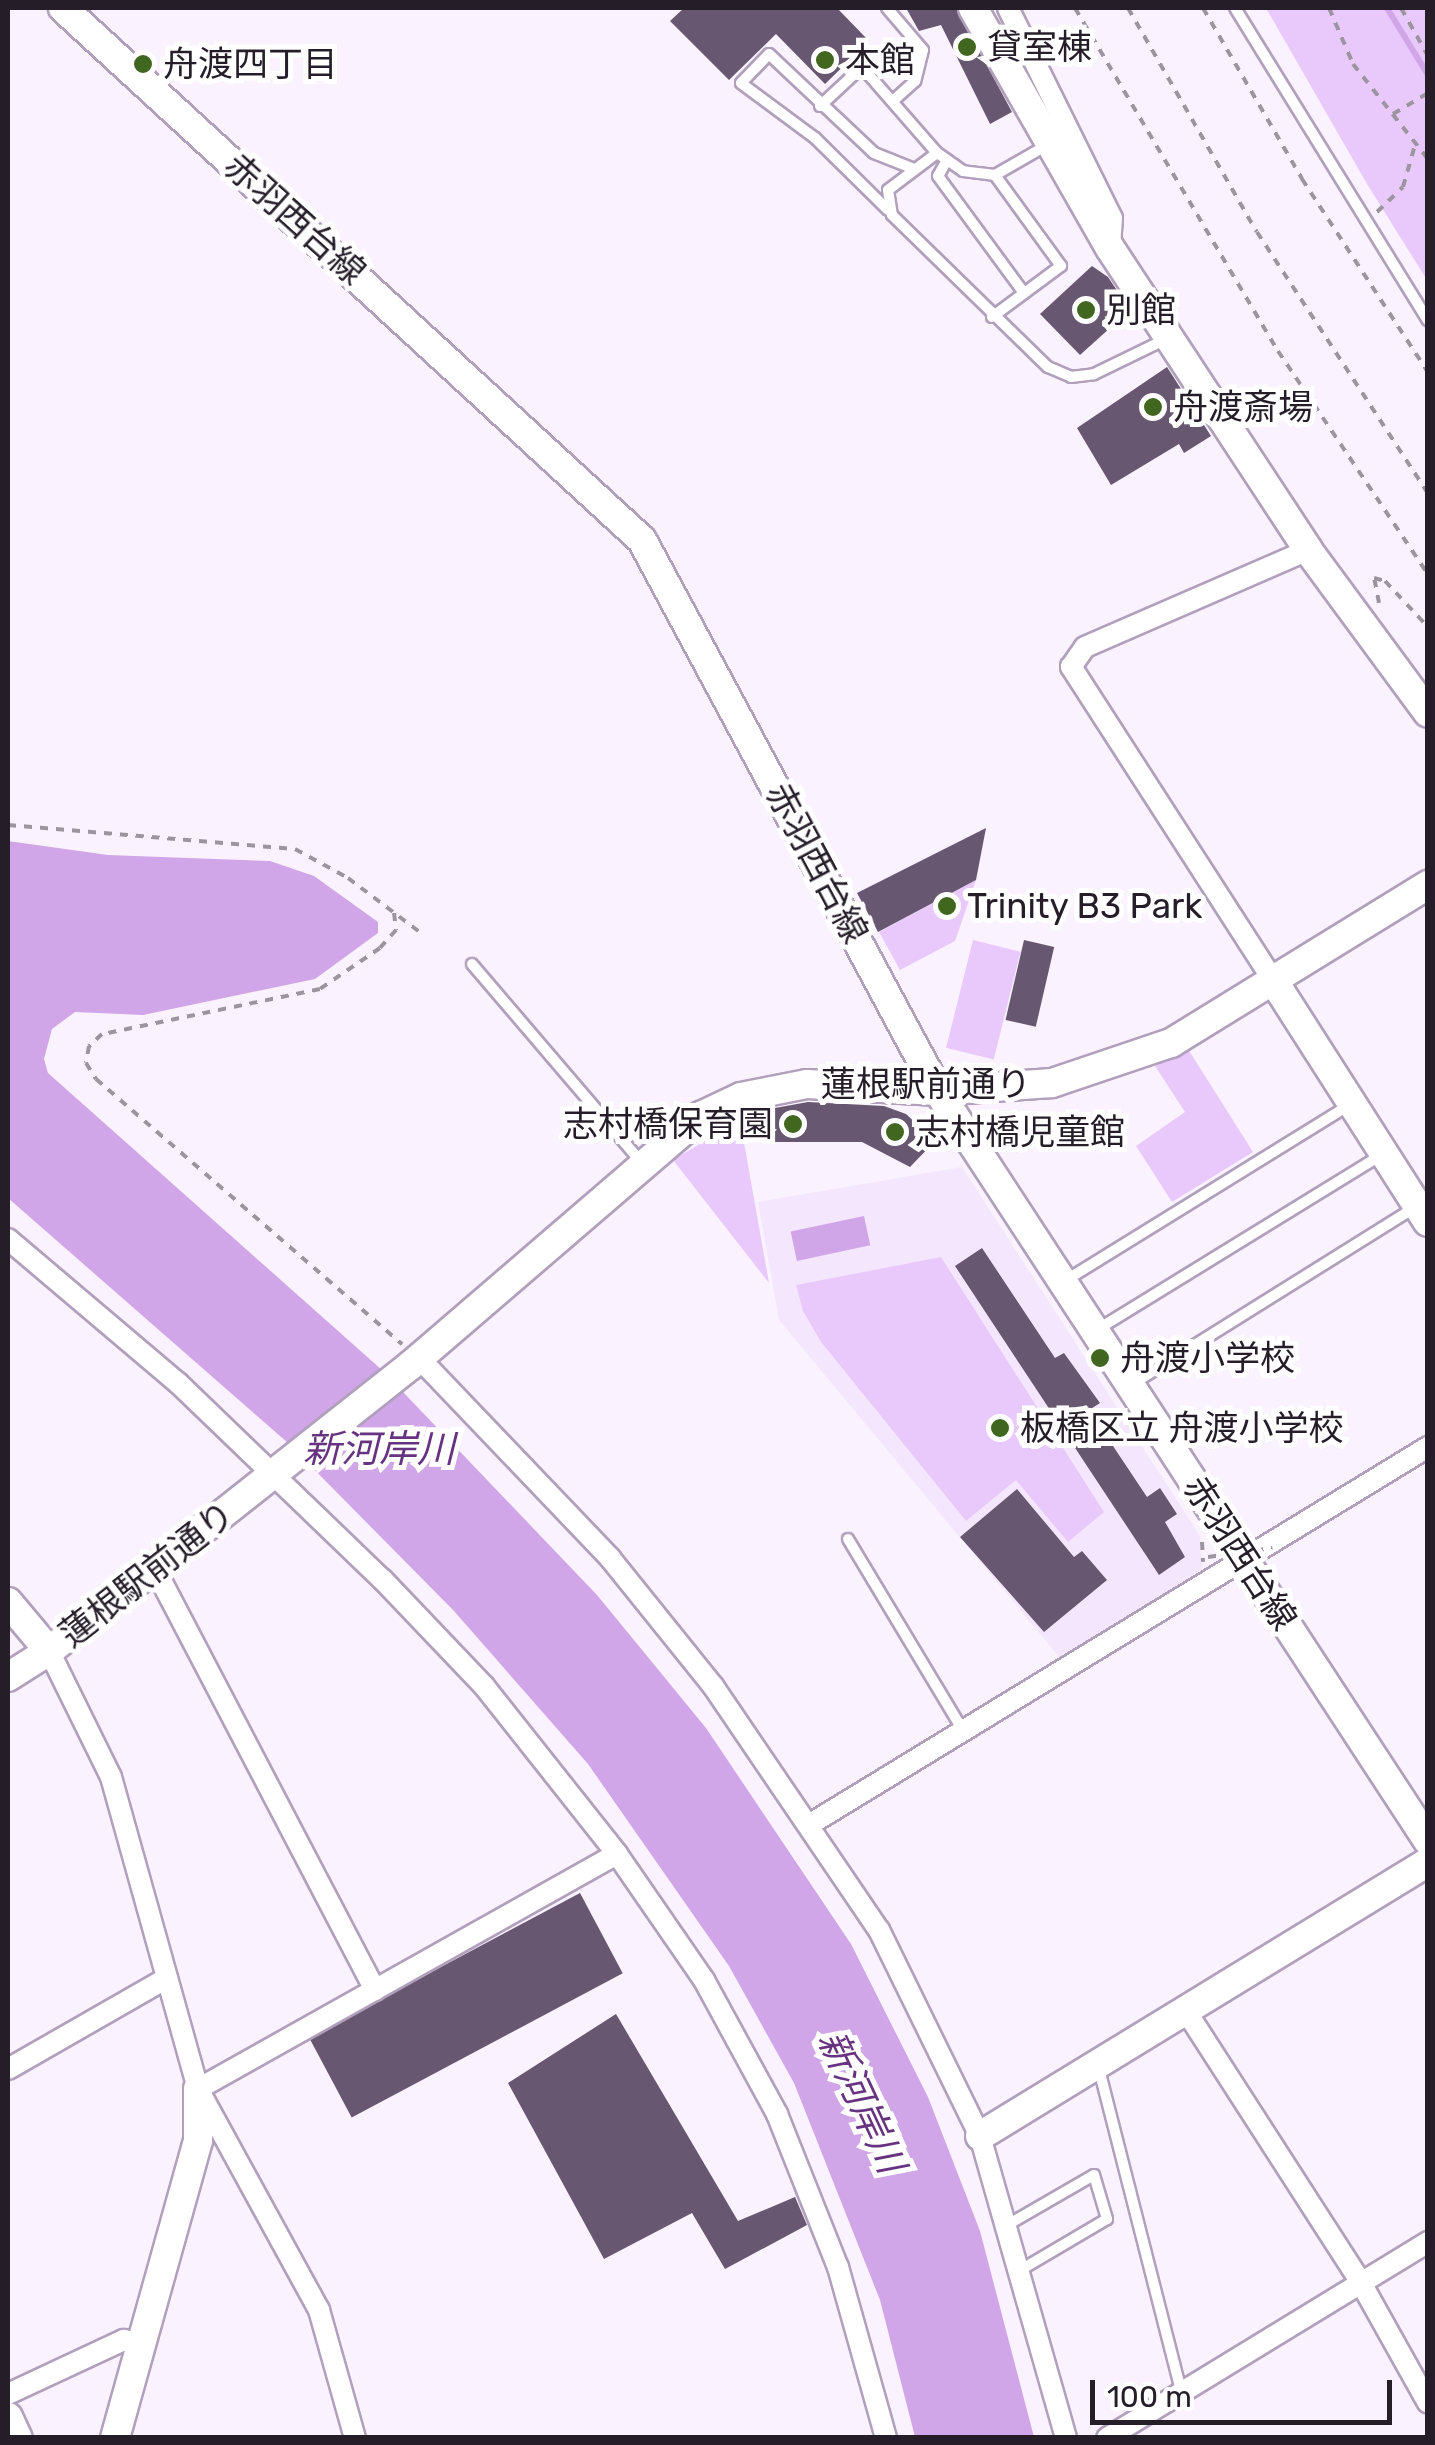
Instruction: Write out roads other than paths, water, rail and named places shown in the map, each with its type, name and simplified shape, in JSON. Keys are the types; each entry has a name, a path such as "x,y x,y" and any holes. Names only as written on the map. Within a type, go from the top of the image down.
{"street":[{"name":"赤羽西台線","path":"63,8 642,540 938,1092 1428,1841"},
{"path":"973,8 1110,248 1168,338 1308,550 1428,713"},
{"path":"1008,8 1112,218 1110,248"},
{"path":"1308,550 1084,647 1071,667 1422,1214"},
{"name":"蓮根駅前通り","path":"8,1677 50,1651 415,1362 701,1116 784,1086 938,1092 1052,1084 1171,1043 1428,885"},
{"path":"8,1239 280,1469 484,1686 617,1854 704,1980 777,2114 838,2266 886,2438"},
{"path":"415,1362 610,1558 812,1823 879,1930 980,2136 1022,2269 1066,2438"},
{"path":"812,1823 1428,1447"},
{"path":"155,1568 375,1990"},
{"path":"8,1602 50,1651 111,1776 198,2089 319,2310 355,2438"},
{"path":"198,2089 617,1854"},
{"path":"980,2136 1428,1862"},
{"path":"8,2069 167,1978"},
{"path":"1186,2011 1361,2283 1428,2403"},
{"path":"115,2438 198,2142 198,2089"},
{"path":"1107,2438 1428,2242"},
{"path":"8,2394 124,2340 142,2344"},
{"path":"8,2418 18,2438"}],"lane":[{"path":"886,8 923,50 916,81 894,100"},
{"path":"1235,8 1428,320"},
{"path":"914,169 874,152 820,106 769,54 740,83 814,138 1026,352 1071,377 1120,366 1168,338"},
{"path":"820,106 862,66 942,157 963,171 994,174 1050,144"},
{"path":"892,214 888,190 914,169 942,157"},
{"path":"942,157 938,176 1024,293"},
{"path":"992,317 1061,266 994,174"},
{"path":"472,964 642,1164"},
{"path":"1062,1282 1352,1104"},
{"path":"1094,1332 1384,1153"},
{"path":"1130,1386 1422,1214"},
{"path":"848,1539 962,1729"},
{"path":"1098,2065 1182,2392"},
{"path":"1009,2224 1094,2175 1107,2220 1022,2269"}],"water":[{"name":"新河岸川","path":"8,841 108,855 270,861 314,876 378,922 378,933 315,979 143,1015 75,1012 52,1029 44,1059 48,1073 382,1370 597,1595 706,1728 851,1944 928,2097 980,2231 1034,2437 915,2437 880,2300 794,2083 729,1966 588,1764 454,1611 288,1443 8,1198"},
{"path":"864,1216 870,1245 797,1261 791,1232"}],"waterway":[{"path":"1387,8 1428,75"}],"place":[{"name":"貸室棟","path":"967,47"},
{"name":"本館","path":"825,60"},
{"name":"舟渡四丁目","path":"143,64"},
{"name":"別館","path":"1086,310"},
{"name":"舟渡斎場","path":"1153,407"},
{"name":"Trinity B3 Park","path":"947,906"},
{"name":"志村橋保育園","path":"793,1124"},
{"name":"志村橋児童館","path":"895,1132"},
{"name":"舟渡小学校","path":"1100,1358"},
{"name":"板橋区立 舟渡小学校","path":"1000,1428"}]}
